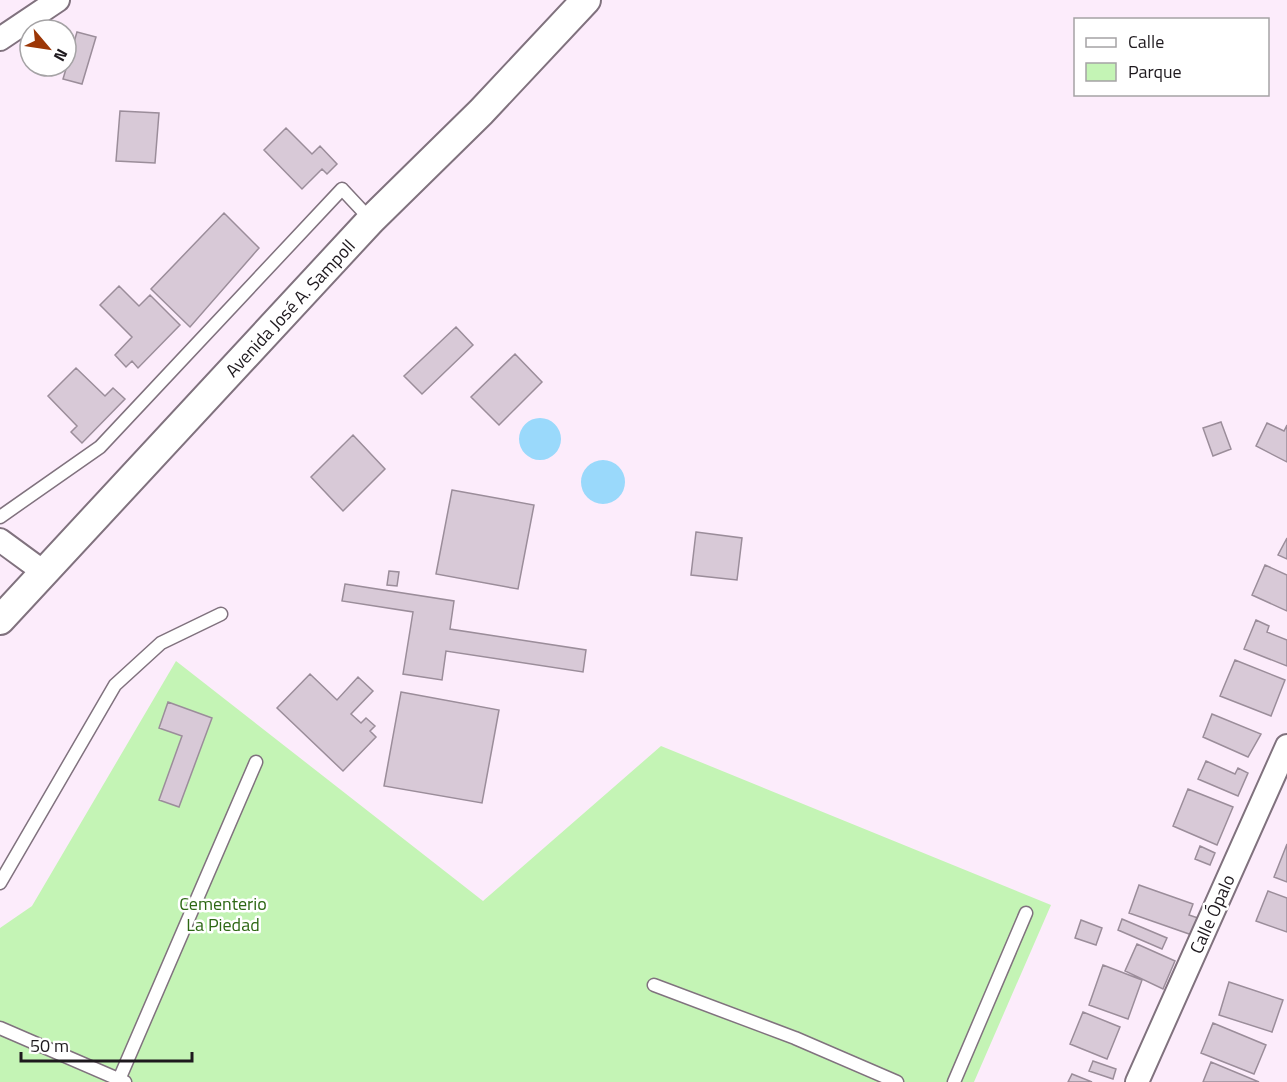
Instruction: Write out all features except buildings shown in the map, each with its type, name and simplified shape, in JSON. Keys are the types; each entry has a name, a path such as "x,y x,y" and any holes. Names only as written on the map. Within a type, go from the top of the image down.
{"street":[{"path":"0,39 58,0"},
{"name":"Avenida José A. Sampoll","path":"0,620 371,220 481,112 585,0"},
{"path":"0,540 45,573"},
{"name":"Calle Ópalo","path":"1137,1082 1287,746"}],"lane":[{"path":"0,516 100,447 342,189 371,220"},
{"path":"0,883 115,685 160,643 221,614"},
{"path":"0,1028 121,1081 256,762"},
{"path":"954,1082 1026,914"},
{"path":"654,985 795,1038 897,1082"}],"green space":[{"name":"Cementerio La Piedad","path":"176,661 483,901 661,746 1051,905 974,1082 0,1082 0,928 32,906"}],"water":[{"path":"540,418 555,424 561,439 555,454 540,460 525,454 519,439 525,424"},
{"path":"603,460 619,466 625,482 619,498 603,504 587,498 581,482 587,466"}]}
